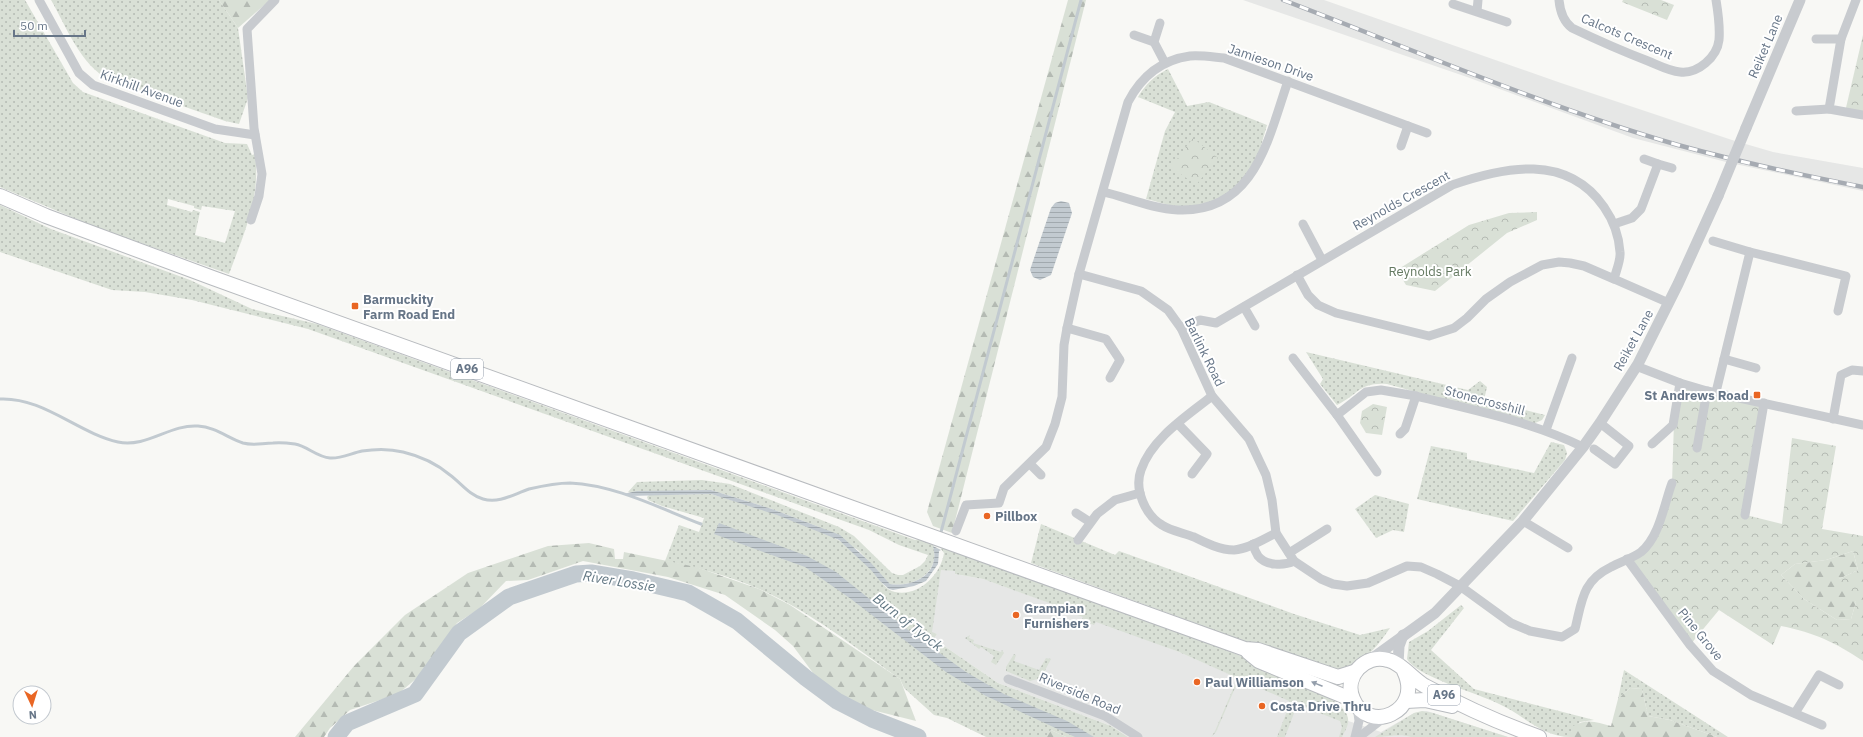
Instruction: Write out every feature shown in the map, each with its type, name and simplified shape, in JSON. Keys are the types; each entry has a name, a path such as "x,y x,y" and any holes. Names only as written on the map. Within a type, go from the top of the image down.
{"highway":[{"name":"A96","path":"0,196 46,216 213,278 1245,649 1258,650 1338,677 1354,672 1361,665 1370,660 1380,658 1389,660 1423,685 1485,716 1539,737"},
{"name":"A96","path":"1245,649 1259,660 1355,703 1370,715 1387,716"},
{"name":"A96","path":"1401,668 1409,686 1406,701 1425,700 1485,716"},
{"path":"1354,672 1351,682 1355,703"},
{"path":"1387,716 1401,708 1406,701"}],"street":[{"name":"Kirkhill Avenue","path":"39,0 80,73 92,84 215,128 255,135"},
{"path":"251,220 259,196 262,174 255,135 247,29 275,0"},
{"path":"1477,11 1478,0"},
{"name":"Calcots Crescent","path":"1559,0 1560,10 1565,21 1572,28 1630,54 1681,72 1693,70 1704,64 1716,51 1719,40 1716,0"},
{"name":"Reiket Lane","path":"1370,660 1435,613 1523,521 1583,447 1600,423 1636,366 1669,303 1718,196 1800,0"},
{"path":"1829,109 1841,39 1858,3"},
{"path":"1453,4 1507,22"},
{"path":"1154,42 1160,23"},
{"path":"1134,35 1154,42 1165,63"},
{"path":"1816,39 1841,39"},
{"name":"Jamieson Drive","path":"956,531 966,505 999,503 1004,488 1046,447 1062,397 1064,345 1079,274 1104,192 1128,102 1136,87 1165,63 1190,56 1224,58 1427,133"},
{"path":"1104,192 1177,210 1208,208 1225,200 1237,191 1253,173 1271,131 1288,81"},
{"path":"1796,111 1829,109 1863,115"},
{"path":"1401,146 1408,126"},
{"path":"1644,159 1672,168"},
{"path":"1614,224 1632,218 1641,209 1658,164"},
{"name":"Reynolds Crescent","path":"1181,328 1200,320 1216,323 1452,185 1490,172 1540,169 1557,171 1571,177 1586,187 1599,199 1614,224 1620,254 1614,279"},
{"path":"1303,224 1322,260"},
{"path":"1713,241 1750,252 1846,276 1838,311"},
{"path":"1697,448 1711,391 1724,359 1750,252"},
{"path":"1297,275 1308,295 1318,305 1336,313 1429,336 1454,328 1486,299 1505,285 1542,265 1559,262 1584,266 1669,303"},
{"name":"Barlink Road","path":"1079,274 1141,291 1168,310 1181,328 1212,396 1249,439 1263,468 1272,500 1276,533 1291,557 1321,579 1333,584 1347,586 1368,583 1407,566 1421,568 1437,574 1460,586"},
{"path":"1244,307 1255,326"},
{"path":"1067,328 1106,339 1120,360 1110,378"},
{"path":"1293,358 1337,415 1377,472"},
{"path":"1546,430 1572,358"},
{"path":"1724,359 1756,368"},
{"path":"1636,366 1680,384 1863,425"},
{"path":"1833,419 1841,375 1852,370 1863,371"},
{"path":"1652,444 1673,425 1680,384"},
{"name":"Stonecrosshill","path":"1337,415 1366,392 1381,390 1416,396 1546,430 1583,447"},
{"path":"1212,396 1178,424 1147,456 1138,483 1140,493 1149,514 1163,526 1223,549 1236,550 1276,533"},
{"path":"1400,434 1405,429 1416,396"},
{"path":"1746,515 1764,403"},
{"path":"1594,448 1614,464 1629,446 1600,423"},
{"path":"1178,424 1206,454 1192,474"},
{"path":"1030,464 1041,474"},
{"path":"1460,586 1511,624 1530,631 1562,637 1575,630 1584,594 1589,582 1606,569 1641,552 1656,531 1672,482"},
{"path":"1078,540 1097,514 1115,500 1140,493"},
{"path":"1076,513 1090,522"},
{"path":"1523,521 1568,548"},
{"path":"1253,544 1257,555 1270,563 1288,564 1291,557 1327,529"},
{"name":"Pine Grove","path":"1628,558 1690,645 1712,671 1750,695 1822,725"},
{"path":"1401,668 1399,646 1404,635"},
{"path":"1795,713 1819,675 1839,685"},
{"name":"Riverside Road","path":"1008,679 1105,716 1138,737"},
{"path":"1355,703 1359,721 1355,737"},
{"path":"1359,737 1387,716"}],"shaded area":[{"path":"1243,0 1324,0 1561,83 1732,140 1773,152 1863,168 1863,191 1730,163 1633,138 1467,77"},
{"path":"1061,201 1069,203 1072,213 1051,275 1040,280 1033,277 1030,270 1051,208 1055,203"},
{"path":"711,490 772,509 840,535 871,563 890,584 897,585 911,583 929,572 934,556 933,546 941,550 939,551 938,564 926,581 914,586 893,590 889,589 880,581 871,570 839,540 777,515 711,494 628,496 623,494 637,491"},
{"path":"719,523 807,556 836,572 912,633 966,672 1004,694 1067,721 1094,737 1075,737 986,696 946,672 851,599 805,567 714,534"},
{"path":"941,569 955,571 955,574 983,579 1064,608 1179,652 1301,705 1381,732 1414,713 1427,711 1508,737 1128,737 1111,726 998,683 934,639 937,634 931,633"}],"green space":[{"path":"0,0 25,0 73,83 83,92 225,143 247,144 252,155 255,154 256,186 250,215 229,274 98,228 0,187","holes":["168,199 194,206 194,208 201,210 202,206 235,211 225,243 195,235 200,212 193,210 192,212 167,205"]},
{"path":"51,0 219,0 238,28 248,98 239,124 225,121 109,80 90,65 82,55"},
{"path":"219,0 270,0 238,28"},
{"path":"1068,0 1086,0 952,533 933,526 927,512"},
{"path":"1623,0 1661,0 1674,5 1667,20 1622,2"},
{"path":"1863,35 1863,115 1845,112"},
{"path":"1168,69 1187,106 1209,102 1267,125 1257,158 1247,176 1233,190 1206,204 1186,207 1168,205 1146,199 1165,131 1175,112 1138,97 1151,81"},
{"path":"1193,138 1218,158 1196,185 1171,167"},
{"path":"0,205 51,229 190,280 252,309 317,324 915,540 925,539 934,542 934,558 932,567 923,577 910,583 897,585 890,584 858,550 819,527 772,509 711,490 628,492 637,482 702,480 730,484 839,527 854,536 892,573 903,575 920,566 928,555 899,545 869,530 308,329 192,300 145,292 112,290 0,252"},
{"name":"Reynolds Park","path":"1537,212 1537,220 1507,233 1435,291 1406,285 1397,270 1469,225 1509,213"},
{"path":"1306,352 1468,390 1480,381 1487,387 1484,400 1545,415 1542,420 1533,424 1387,384 1370,385 1364,387 1337,405 1320,384 1323,379"},
{"path":"1680,383 1764,403 1746,515 1782,524 1792,438 1836,446 1822,529 1863,536 1863,661 1843,648 1815,635 1781,626 1773,645 1719,610 1690,645 1627,559 1648,543 1672,483 1674,422","holes":["1853,551 1858,570 1839,579 1837,586 1856,602 1851,619 1837,620 1804,599 1781,575 1795,564 1826,560"]},
{"path":"1373,404 1387,407 1382,435 1366,433 1360,423 1362,411"},
{"path":"1551,442 1564,445 1567,453 1565,460 1513,521 1417,499 1431,446 1467,453 1467,459 1534,473"},
{"path":"711,494 793,520 838,540 860,558 888,589 895,592 904,593 912,591 920,587 934,576 942,561 944,553 941,549 943,546 1131,613 1243,657 1272,673 1322,694 1339,704 1344,710 1348,717 1347,727 1342,737 1339,737 1342,727 1340,721 1299,705 1296,708 1285,737 1277,737 1289,706 1289,701 1242,680 1238,681 1216,732 1211,737 1236,682 1233,676 1179,652 1096,622 1094,625 1082,620 1083,617 1063,610 1063,608 983,579 955,574 955,571 941,570 932,632 937,634 934,639 998,683 1111,726 1128,737 1066,737 1051,730 1047,737 986,737 947,718 934,715 904,688 900,679 831,630 796,608 759,589 725,576 665,561 679,525 699,532 704,518 662,506 648,500 647,497 649,495"},
{"path":"1375,495 1409,504 1404,532 1393,530 1376,538 1355,509"},
{"path":"1041,524 1115,555 1119,551 1294,614 1360,635 1390,628 1367,656 1344,668 1335,669 1288,657 1031,563"},
{"path":"589,543 614,549 615,559 623,559 624,552 696,567 759,589 790,605 900,679 916,721 860,707 819,681 793,646 775,630 725,595 668,577 583,561 528,580 506,581 479,609 457,623 424,672 398,694 350,710 330,728 324,737 295,737 354,666 405,615 468,573 548,546"},
{"path":"1853,551 1858,570 1839,579 1856,602 1851,619 1837,620 1804,599 1781,575 1795,564 1826,560"},
{"path":"1461,605 1464,608 1431,650 1474,689 1594,720 1580,722 1571,732 1571,737 1550,733 1488,699 1434,678 1422,672 1413,665 1407,659 1409,642 1428,631"},
{"path":"970,635 969,638 974,640 973,643 1001,652 1002,650 1004,653 996,665 991,662 994,656 981,647 979,649 965,638"},
{"path":"1014,654 1016,655 1014,661 1039,670 1046,658 1051,659 1041,678 1030,681 1006,671 1006,667"},
{"path":"1624,670 1728,737 1717,737 1670,720 1648,716 1642,689 1630,688 1618,699"},
{"path":"1630,688 1642,689 1648,716 1670,720 1717,737 1571,737 1573,726 1583,722 1587,721 1601,723 1611,726 1618,699"},
{"path":"1422,711 1433,713 1508,737 1411,737 1398,735 1375,737 1414,713"},
{"path":"1051,730 1066,737 1047,737"}],"waterway":[{"path":"940,536 1081,0"},
{"path":"0,399 16,400 46,409 89,431 118,442 139,442 178,428 198,426 216,430 237,441 247,444 295,444 321,456 330,458 338,458 367,450 393,450 416,456 434,464 454,478 469,492 483,499 501,499 529,489 554,484 570,483 604,488 637,498 701,524"},
{"name":"River Lossie","path":"336,737 347,723 415,694 459,633 509,597 576,574 591,573 633,580 688,593 737,621 806,678 837,701 872,719 918,737"}],"railway":[{"path":"1283,0 1479,77 1628,130 1724,157 1863,187"}],"place":[{"name":"Barmuckity Farm Road End","path":"355,306"},
{"name":"St Andrews Road","path":"1757,395"},
{"name":"Pillbox","path":"987,516"},
{"name":"Grampian Furnishers","path":"1016,615"},
{"name":"Paul Williamson","path":"1197,682"},
{"name":"Costa Drive Thru","path":"1262,706"}],"water label":[{"name":"Burn of Tyock","path":"908,622"}]}
